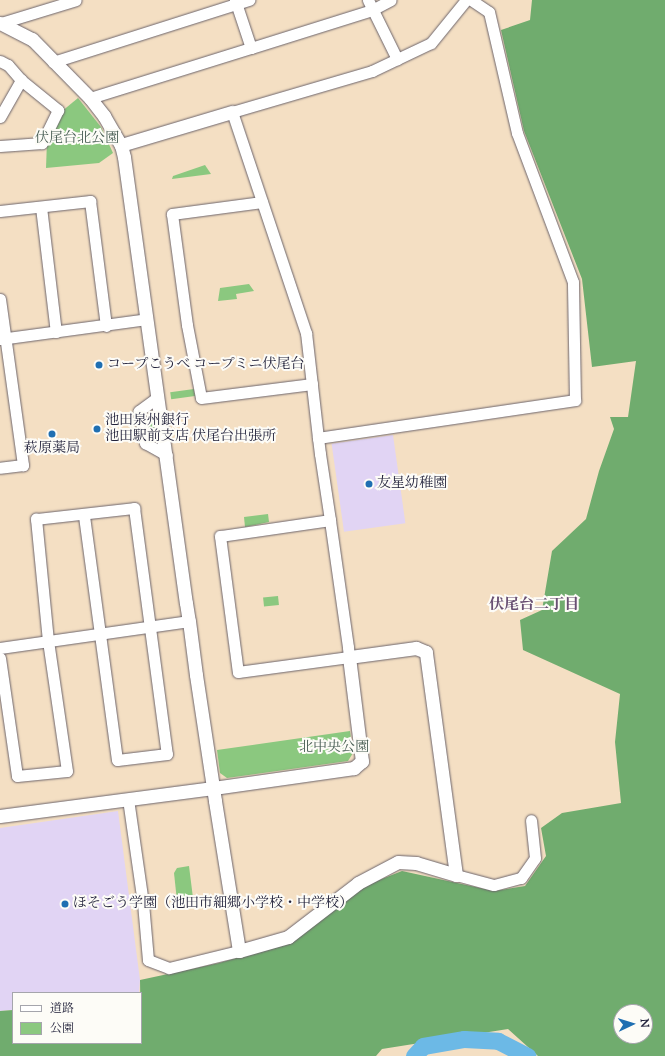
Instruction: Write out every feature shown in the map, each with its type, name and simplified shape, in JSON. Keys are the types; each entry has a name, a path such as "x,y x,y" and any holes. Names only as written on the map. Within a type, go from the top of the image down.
{"street":[{"path":"0,23 76,0"},
{"path":"54,62 236,2 249,0"},
{"path":"90,98 251,48 370,5 390,0"},
{"path":"121,145 372,71 431,43 466,0"},
{"path":"318,438 575,400 573,282 517,133 489,12 471,0"},
{"path":"236,2 251,48"},
{"path":"370,5 397,60"},
{"path":"0,23 32,39 90,98 104,116 121,145 167,455 213,788 238,951"},
{"path":"0,61 8,65 21,80 58,110 42,143 0,146"},
{"path":"0,117 21,80"},
{"path":"0,816 354,768 362,761 318,438 306,333 232,112"},
{"path":"0,211 90,201 106,326"},
{"path":"262,202 172,214 187,325 201,398 312,384"},
{"path":"41,207 56,332"},
{"path":"0,299 3,338 23,465 0,468"},
{"path":"3,338 106,326 147,319"},
{"path":"158,397 139,411 145,443 167,455"},
{"path":"0,658 17,776 67,771 48,641 36,519 84,515 134,508 167,754 117,760 84,515"},
{"path":"330,520 220,536 219,544 238,672 416,648 426,652 456,876"},
{"path":"0,648 190,622"},
{"path":"128,799 148,960 169,968 288,937 358,883 398,862 416,863 494,886 521,878 535,858 531,820"}],"shaded area":[{"name":"友星幼稚園","path":"393,435 405,523 344,532 332,444"},
{"name":"ほそごう学園（池田市細郷小学校・中学校）","path":"118,811 140,980 139,992 12,992 12,1010 0,1011 0,828"}],"green space":[{"path":"532,0 665,0 665,1056 538,1056 508,1029 382,1049 376,1056 0,1056 0,1011 12,1010 12,1044 142,1044 142,992 140,992 140,980 219,963 294,941 364,886 402,871 494,891 525,886 546,856 541,828 562,813 621,803 615,742 620,694 523,650 520,620 542,610 552,551 586,519 599,471 614,429 610,417 628,417 636,361 592,367 582,279 524,131 501,30 530,20"},
{"name":"伏尾台北公園","path":"78,98 101,127 113,153 99,163 46,168 47,141 61,112"},
{"path":"205,165 211,174 172,179 173,176"},
{"path":"249,284 254,291 236,294 237,299 218,301 220,288"},
{"path":"194,389 195,396 171,399 170,392"},
{"path":"149,416 155,416 157,437 153,439 148,435 146,419"},
{"path":"268,514 269,522 245,527 244,517"},
{"path":"278,596 279,605 264,607 263,598"},
{"name":"北中央公園","path":"350,731 353,753 348,761 227,778 220,773 217,750"},
{"path":"189,866 193,898 177,901 174,873 177,868"}],"waterway":[{"path":"414,1056 423,1046 464,1039 498,1041 527,1056"}],"place":[{"name":"コープこうべ コープミニ伏尾台","path":"99,365"},
{"name":"池田泉州銀行 池田駅前支店 伏尾台出張所","path":"97,429"},
{"name":"萩原薬局","path":"52,434"},
{"name":"友星幼稚園","path":"369,484"},
{"name":"ほそごう学園（池田市細郷小学校・中学校）","path":"65,904"}],"district":[{"name":"伏尾台二丁目","path":"534,606"}]}
